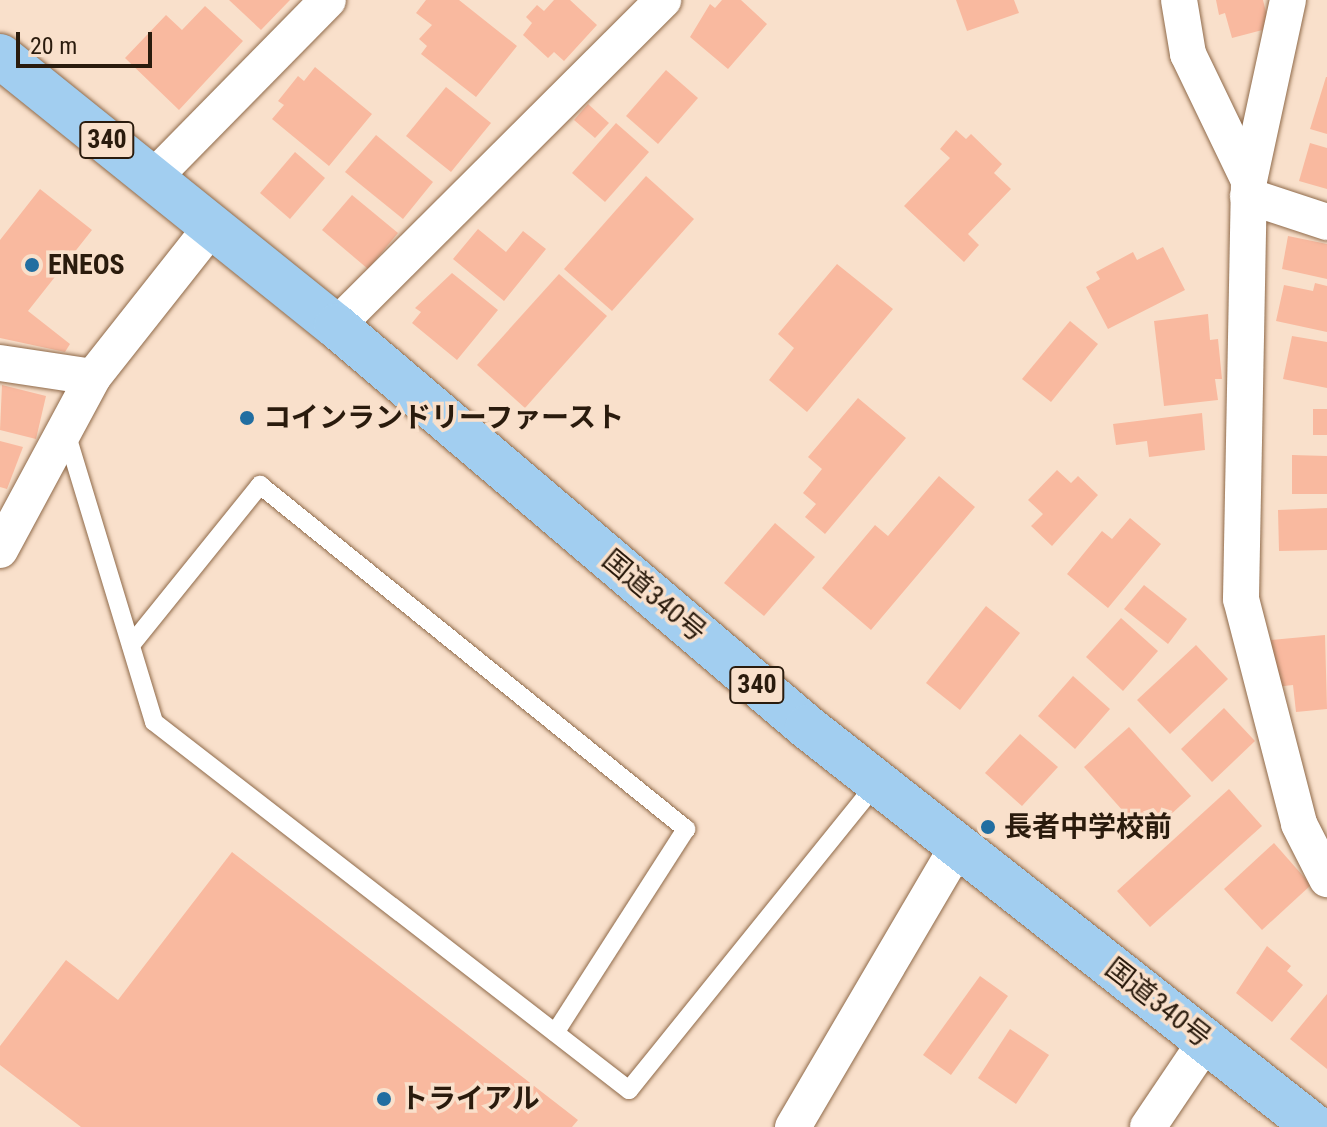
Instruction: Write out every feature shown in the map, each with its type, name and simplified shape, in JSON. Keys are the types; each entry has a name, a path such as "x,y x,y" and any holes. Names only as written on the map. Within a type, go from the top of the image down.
{"highway":[{"name":"国道340号","path":"0,56 336,326 877,783 1315,1127"}],"street":[{"path":"154,177 328,0"},
{"path":"336,326 663,0"},
{"path":"1179,0 1188,54 1248,188 1327,222"},
{"path":"1288,0 1248,188 1241,599 1299,824 1327,879"},
{"path":"0,550 64,425 93,377 213,225"},
{"path":"0,363 93,377"},
{"path":"793,1127 958,846"},
{"path":"1148,1127 1206,1041"}],"lane":[{"path":"64,425 154,722 629,1090 877,783"},
{"path":"131,645 260,485 686,829 555,1033"}],"building":[{"path":"229,0 290,0 261,30"},
{"path":"426,0 459,0 517,46 476,97 421,54 427,46 419,39 432,25 416,13"},
{"path":"554,0 570,0 597,25 564,61 554,52 548,58 523,35 532,23 526,17 537,5 544,11"},
{"path":"722,0 741,0 767,24 728,69 690,37 710,4 715,8"},
{"path":"956,0 1014,0 1019,13 967,31"},
{"path":"1216,0 1263,0 1270,28 1232,38 1225,13 1219,15"},
{"path":"205,6 243,41 179,110 125,58 166,15 182,30"},
{"path":"315,67 372,114 329,166 272,119 284,105 278,101 298,76 304,81"},
{"path":"666,70 698,98 658,144 626,116"},
{"path":"1327,77 1327,134 1310,129"},
{"path":"446,87 491,123 451,172 406,136"},
{"path":"588,104 609,123 595,138 574,120"},
{"path":"616,123 649,152 605,202 572,173"},
{"path":"956,130 966,139 971,134 1002,164 994,173 1011,189 968,234 979,245 964,262 904,206 950,158 940,149"},
{"path":"376,135 433,182 403,219 345,172"},
{"path":"1310,143 1327,148 1327,189 1299,181"},
{"path":"295,152 325,178 290,219 260,193"},
{"path":"646,176 694,219 612,311 564,269"},
{"name":"ENEOS","path":"40,189 92,230 28,311 70,344 65,352 0,338 0,240"},
{"path":"352,195 398,233 368,269 322,230"},
{"path":"478,229 506,252 523,231 546,249 504,301 453,259"},
{"path":"1288,236 1327,244 1327,279 1282,269"},
{"path":"1163,247 1185,290 1108,329 1086,287 1100,279 1096,272 1133,252 1137,260"},
{"path":"837,264 893,309 807,412 769,380 794,348 778,334"},
{"path":"452,273 498,310 457,360 412,323 421,312 415,308"},
{"path":"559,274 607,316 525,408 477,365"},
{"path":"1315,283 1327,286 1327,332 1276,321 1284,285 1313,291"},
{"path":"1208,314 1210,340 1218,339 1222,379 1215,379 1218,400 1164,406 1154,321"},
{"path":"1070,321 1098,344 1051,402 1022,379"},
{"path":"1292,336 1327,342 1327,388 1283,379"},
{"path":"2,385 46,396 36,439 0,430"},
{"path":"858,398 906,438 825,534 805,517 816,504 803,493 822,469 808,457"},
{"path":"1313,409 1327,409 1327,435 1313,435"},
{"path":"1202,413 1205,450 1149,457 1147,441 1116,445 1113,424"},
{"path":"0,441 23,447 7,489 0,487"},
{"path":"1292,455 1327,456 1327,494 1292,494"},
{"path":"1057,470 1071,483 1078,476 1098,495 1052,546 1031,526 1043,514 1028,500"},
{"path":"939,476 975,507 871,630 822,588 875,525 888,536"},
{"path":"1327,508 1327,550 1279,551 1278,510"},
{"path":"1130,518 1161,544 1108,608 1067,574 1102,531 1112,539"},
{"path":"775,523 815,557 764,616 724,583"},
{"path":"1144,585 1187,619 1168,644 1124,609"},
{"path":"986,606 1020,633 960,710 926,683"},
{"path":"1121,618 1158,651 1123,691 1086,657"},
{"path":"1325,635 1327,709 1296,712 1293,685 1275,687 1271,640"},
{"path":"1196,645 1228,679 1170,734 1137,700"},
{"path":"1073,676 1110,709 1075,749 1038,716"},
{"path":"1224,708 1255,741 1212,782 1181,749"},
{"path":"1129,727 1191,796 1146,837 1084,767"},
{"path":"1020,734 1058,767 1022,806 985,773"},
{"path":"1229,789 1262,826 1150,927 1117,891"},
{"path":"1274,843 1311,885 1262,930 1224,889"},
{"path":"232,852 578,1120 572,1127 81,1127 0,1065 0,1046 66,960 118,1000"},
{"path":"1267,946 1291,966 1287,971 1303,985 1272,1022 1236,993"},
{"path":"980,976 1008,996 951,1075 923,1055"},
{"path":"1327,994 1327,1069 1290,1039"},
{"path":"1010,1029 1049,1055 1016,1104 978,1078"}],"place":[{"name":"ENEOS","path":"32,265"},
{"name":"コインランドリーファースト","path":"247,418"},
{"name":"長者中学校前","path":"988,827"},
{"name":"トライアル","path":"384,1099"}]}
